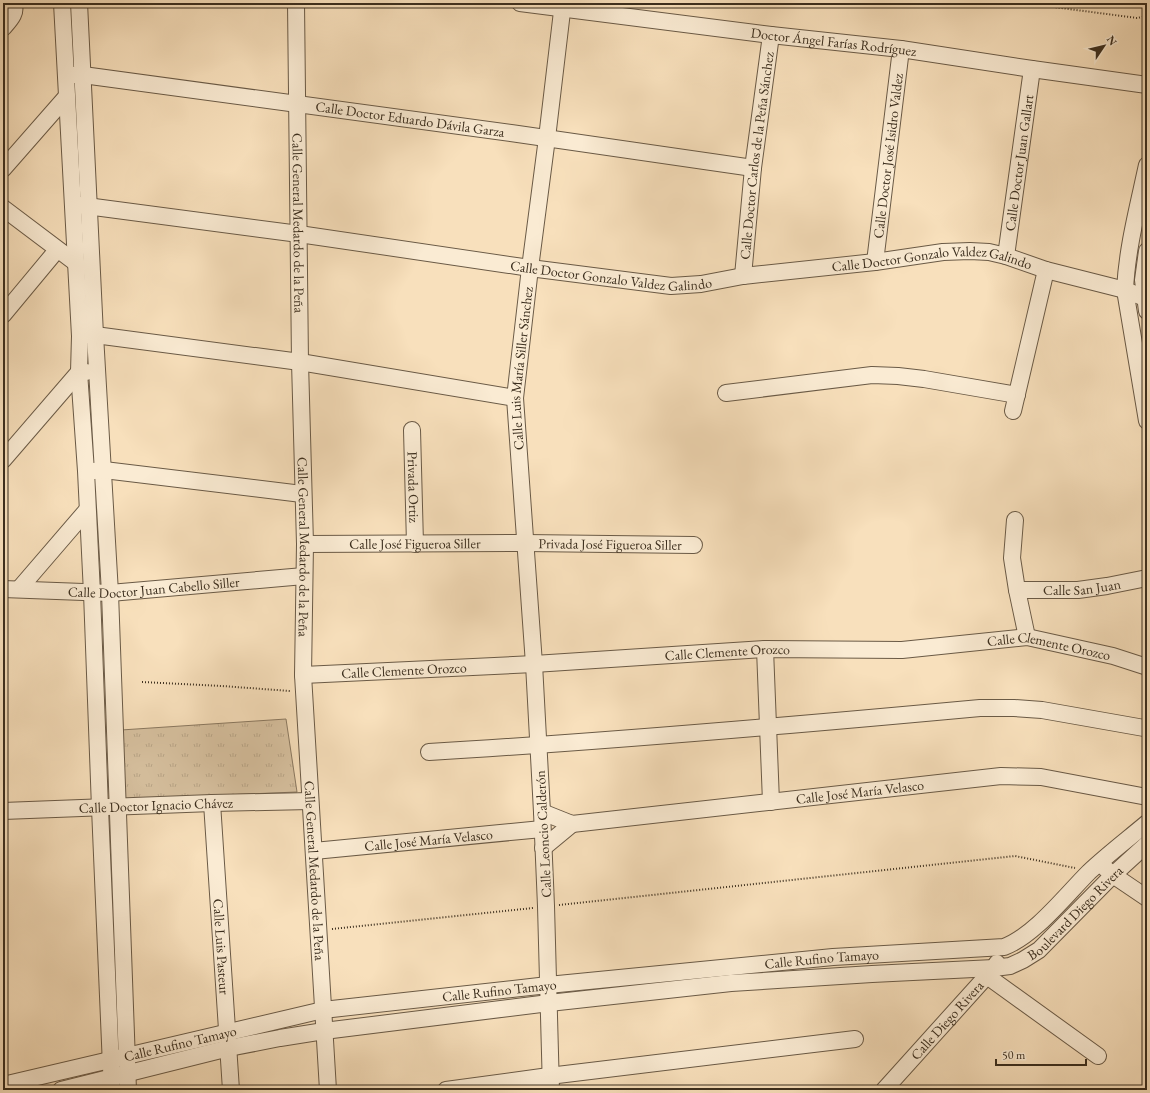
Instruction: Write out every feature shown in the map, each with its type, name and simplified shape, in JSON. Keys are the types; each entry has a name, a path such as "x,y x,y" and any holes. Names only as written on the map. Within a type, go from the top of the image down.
{"street":[{"path":"3,28 14,13 15,8 13,3"},
{"path":"62,3 76,263 87,335 98,372 104,470 128,1082"},
{"path":"80,3 90,205 87,335 79,372 92,593 112,1084"},
{"name":"Calle General Medardo de la Peña","path":"296,3 302,494 305,544 303,692 328,1090"},
{"name":"Doctor Ángel Farías Rodríguez","path":"520,3 563,6 771,35 901,49 1147,85"},
{"name":"Calle Luis María Siller Sánchez","path":"534,664 515,398 563,6"},
{"name":"Calle Doctor Carlos de la Peña Sánchez","path":"743,276 753,168 771,35"},
{"name":"Calle Doctor José Isidro Valdez","path":"875,262 901,49"},
{"name":"Calle Doctor Juan Gallart","path":"1006,256 1032,69"},
{"name":"Calle Doctor Eduardo Dávila Garza","path":"66,75 83,75 297,103 753,168"},
{"path":"3,169 66,96"},
{"path":"1147,166 1130,242 1126,268 1125,290 1145,400 1147,421"},
{"name":"Calle Doctor Gonzalo Valdez Galindo","path":"72,204 90,205 530,268 671,286 701,284 743,276 970,251 1006,256 1046,270 1125,290 1146,304"},
{"path":"3,208 76,263"},
{"path":"3,315 57,250"},
{"path":"1146,304 1143,280 1147,252"},
{"path":"1013,411 1046,270"},
{"path":"87,335 300,362 515,398"},
{"path":"3,460 79,372 98,372"},
{"path":"726,393 872,376 898,376 1017,395"},
{"name":"Privada Ortiz","path":"412,430 415,544"},
{"path":"86,471 104,470 302,494"},
{"path":"19,589 88,510"},
{"path":"1015,520 1012,558 1027,637"},
{"name":"Calle José Figueroa Siller","path":"305,544 525,543"},
{"name":"Privada José Figueroa Siller","path":"525,543 694,545"},
{"name":"Calle Doctor Juan Cabello Siller","path":"3,589 110,593 304,576"},
{"name":"Calle San Juan","path":"1017,590 1078,590 1147,578"},
{"name":"Calle Clemente Orozco","path":"303,676 534,664 765,649 902,650 1027,637 1113,656 1147,667"},
{"path":"765,649 771,802"},
{"name":"Calle Leoncio Calderón","path":"534,664 544,848 550,1083"},
{"path":"429,752 768,727 980,708 1042,710 1144,728"},
{"name":"Calle José María Velasco","path":"542,812 572,824 1001,776 1041,777 1147,797"},
{"name":"Calle Doctor Ignacio Chávez","path":"3,811 310,801"},
{"name":"Calle Luis Pasteur","path":"212,803 232,1090"},
{"name":"Boulevard Diego Rivera","path":"1004,947 1015,943 1027,934 1095,867 1147,822"},
{"path":"544,848 572,824"},
{"name":"Calle José María Velasco","path":"314,851 542,829"},
{"name":"Boulevard Diego Rivera","path":"991,972 1023,960 1038,950 1113,875 1147,844"},
{"path":"1095,867 1113,875 1147,898"},
{"name":"Calle Rufino Tamayo","path":"3,1085 323,1010 548,985 832,957 1004,947"},
{"name":"Calle Diego Rivera","path":"884,1090 991,972 1004,947"},
{"path":"991,972 1098,1056"},
{"name":"Calle Rufino Tamayo","path":"61,1090 128,1082 229,1048 324,1031 549,1003 731,983 872,974 991,972"},
{"path":"446,1090 550,1083 855,1039"}],"path":[{"path":"1023,3 1137,18 1147,16"},
{"path":"142,682 303,692"},
{"path":"319,930 1015,856 1095,867"}],"green space":[{"path":"286,719 297,792 125,799 121,730"}]}
